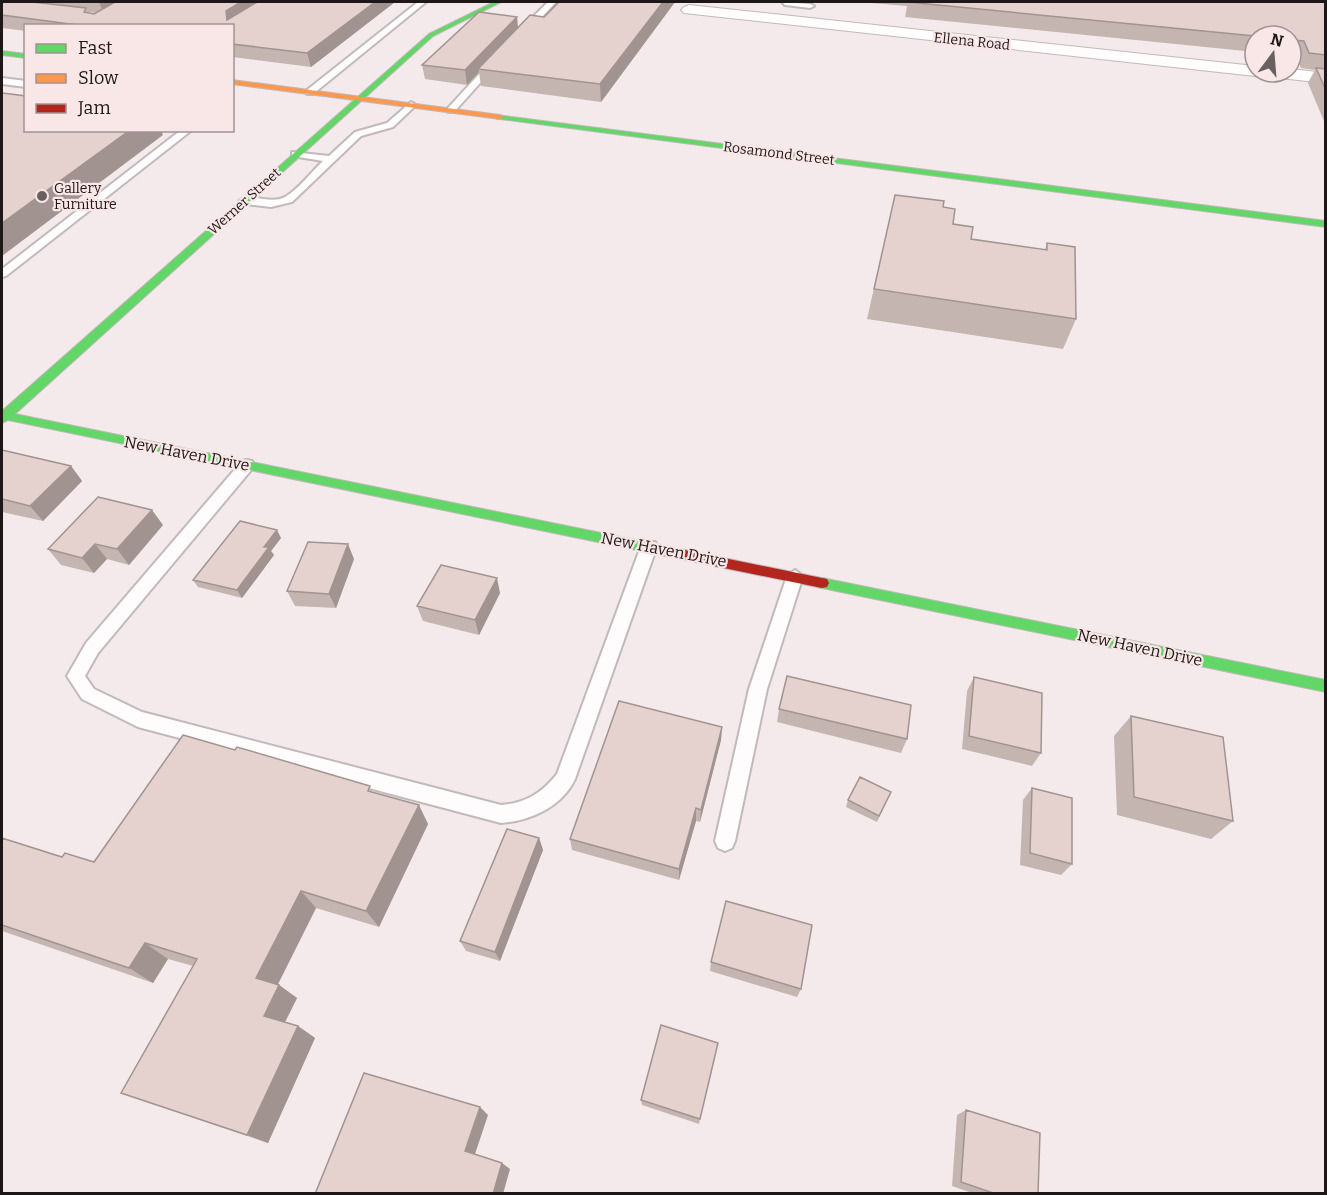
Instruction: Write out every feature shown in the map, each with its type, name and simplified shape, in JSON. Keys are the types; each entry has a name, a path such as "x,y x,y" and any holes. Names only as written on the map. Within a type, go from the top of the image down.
{"street":[{"name":"Werner Street","path":"3,417 431,35 498,2"},
{"path":"802,22 811,4"},
{"name":"Ellena Road","path":"689,10 1243,69"},
{"path":"2,53 24,56"},
{"path":"1303,76 1326,78"},
{"name":"Rosamond Street","path":"234,82 1326,224"},
{"name":"New Haven Drive","path":"3,417 649,546 1326,686"}],"lane":[{"path":"310,92 422,2"},
{"path":"513,43 552,2"},
{"path":"785,3 811,4"},
{"path":"451,110 506,52"},
{"path":"2,81 24,84"},
{"path":"244,201 271,204 288,200 358,134 390,125 411,105"},
{"path":"2,274 185,132"},
{"path":"296,154 331,159"},
{"path":"247,465 92,648 76,676 88,694 138,719 501,814 520,812 539,805 554,794 565,779 649,546"},
{"path":"725,841 758,689 795,576"}],"building":[{"path":"2,2 32,2 86,8 84,12 94,14 115,2 241,2 226,11 227,20 257,2 375,2 307,53 234,44 234,24 70,24 2,15"},
{"path":"559,2 663,2 600,84 478,69 530,15 544,17"},
{"path":"907,2 1326,2 1326,55 1309,53 1303,41 1303,24 1243,24 1243,35"},
{"path":"479,12 517,17 465,70 422,65"},
{"path":"1316,68 1326,69 1326,90"},
{"path":"2,93 24,96 24,132 127,132 2,223"},
{"path":"895,195 944,201 943,207 955,209 953,224 973,227 971,239 1047,250 1047,243 1075,247 1076,319 874,289"},
{"path":"2,450 71,466 30,506 2,499"},
{"path":"98,497 152,510 117,549 95,544 82,558 48,549"},
{"path":"240,521 277,530 264,547 269,547 237,590 193,580"},
{"path":"308,542 348,544 329,594 287,591"},
{"path":"441,565 497,578 475,620 417,606"},
{"path":"787,676 911,705 907,739 779,709"},
{"path":"974,677 1042,693 1041,753 969,736"},
{"path":"619,701 722,727 701,810 696,808 679,869 570,839"},
{"path":"1131,716 1223,737 1233,821 1134,797"},
{"path":"183,735 235,750 237,747 370,786 368,791 419,805 366,911 301,891 256,978 279,985 264,1016 298,1026 247,1135 121,1093 197,959 145,943 129,968 2,925 2,838 62,857 65,853 94,862"},
{"path":"860,777 891,792 879,816 848,800"},
{"path":"1032,788 1072,798 1072,864 1030,853"},
{"path":"507,829 539,838 495,952 460,941"},
{"path":"726,901 812,925 801,989 711,962"},
{"path":"661,1025 718,1043 700,1119 641,1100"},
{"path":"364,1073 480,1107 465,1151 502,1163 493,1194 315,1194"},
{"path":"966,1110 1040,1133 1038,1194 996,1194 961,1182"}],"traffic: fast":[{"path":"2,419 431,35 498,2"},
{"path":"2,53 24,56"},
{"path":"500,117 1326,224"},
{"path":"2,415 685,555"},
{"path":"822,583 1326,686"}],"traffic: slow":[{"path":"234,82 500,117"}],"traffic: jam":[{"path":"685,555 822,583"}],"place":[{"name":"Gallery Furniture","path":"42,196"}]}
